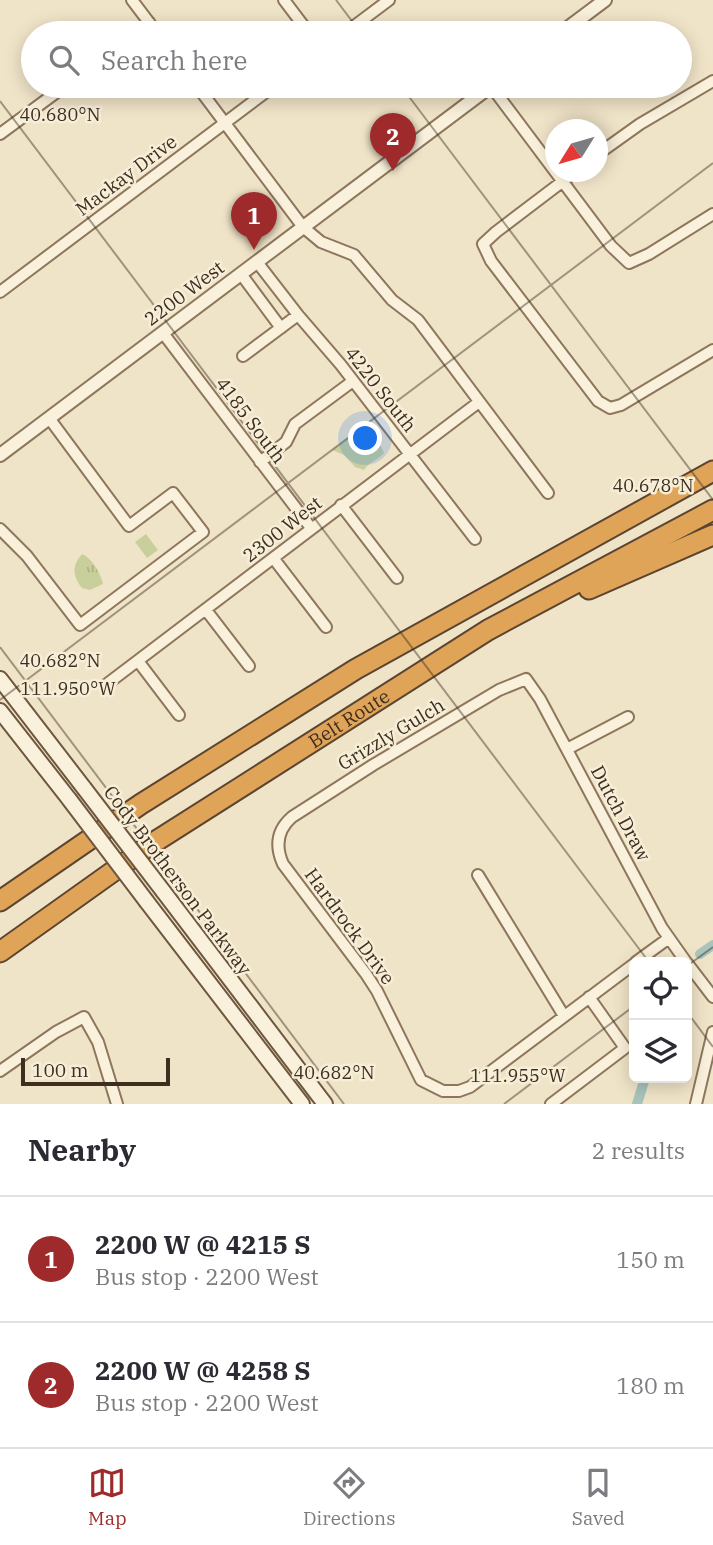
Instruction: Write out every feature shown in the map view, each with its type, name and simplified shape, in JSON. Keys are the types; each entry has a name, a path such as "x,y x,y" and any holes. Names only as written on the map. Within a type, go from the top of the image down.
{"highway":[{"name":"Belt Route","path":"0,901 141,804 356,670 713,471"},
{"name":"Belt Route","path":"0,952 153,843 488,630 713,510"},
{"path":"488,630 713,535"}],"main road":[{"name":"Cody Brotherson Parkway","path":"0,679 325,1104"},
{"name":"Cody Brotherson Parkway","path":"0,711 302,1104"}],"street":[{"path":"132,0 148,21"},
{"path":"284,0 300,21"},
{"path":"361,21 389,0"},
{"path":"572,21 587,5 605,0"},
{"path":"692,93 713,81"},
{"path":"0,134 49,98"},
{"path":"206,98 303,227 321,242 354,255 392,300 418,320 548,493"},
{"name":"Mackay Drive","path":"0,292 258,98"},
{"name":"2200 West","path":"0,456 475,98"},
{"path":"500,98 545,158"},
{"path":"608,147 684,98"},
{"path":"561,182 483,244 491,261 598,401 610,408 621,405 713,350"},
{"path":"563,182 611,246 629,263 649,254 713,214"},
{"name":"4220 South","path":"257,262 353,381 474,539"},
{"path":"240,274 281,328"},
{"path":"243,356 298,315"},
{"name":"4185 South","path":"163,333 311,528"},
{"path":"260,462 286,442 295,424 353,381"},
{"name":"2300 West","path":"107,684 479,402"},
{"path":"0,529 27,556 80,625 203,532 173,493 129,526 49,418"},
{"path":"341,505 397,578"},
{"path":"274,559 326,627"},
{"path":"206,610 249,666"},
{"path":"138,661 179,715"},
{"name":"Dutch Draw","path":"526,679 568,749 668,938 682,957"},
{"name":"Grizzly Gulch","path":"281,829 292,817 373,765 499,690 526,679"},
{"path":"568,749 628,717"},
{"name":"Hardrock Drive","path":"281,829 278,848 283,863 377,991 417,1074 435,1089 460,1097 629,967"},
{"path":"478,875 564,1016"},
{"name":"Hardrock Drive","path":"643,957 668,938"},
{"name":"Dutch Draw","path":"692,971 713,997"},
{"path":"551,1104 625,1048 589,997"},
{"path":"0,1071 56,1032 84,1017 98,1042 117,1104"},
{"path":"706,1104 698,1099 713,1032"}],"green space":[{"path":"370,422 384,453 364,470 355,467 344,455 332,450"},
{"path":"146,534 158,550 147,558 135,542"},
{"path":"82,554 96,567 103,584 90,590 82,588 75,575 76,563"}],"waterway":[{"path":"700,954 713,945"},
{"path":"637,1104 643,1083"}],"place":[{"name":"2200 W @ 4258 S","path":"393,171"},
{"name":"2200 W @ 4215 S","path":"254,250"}]}
